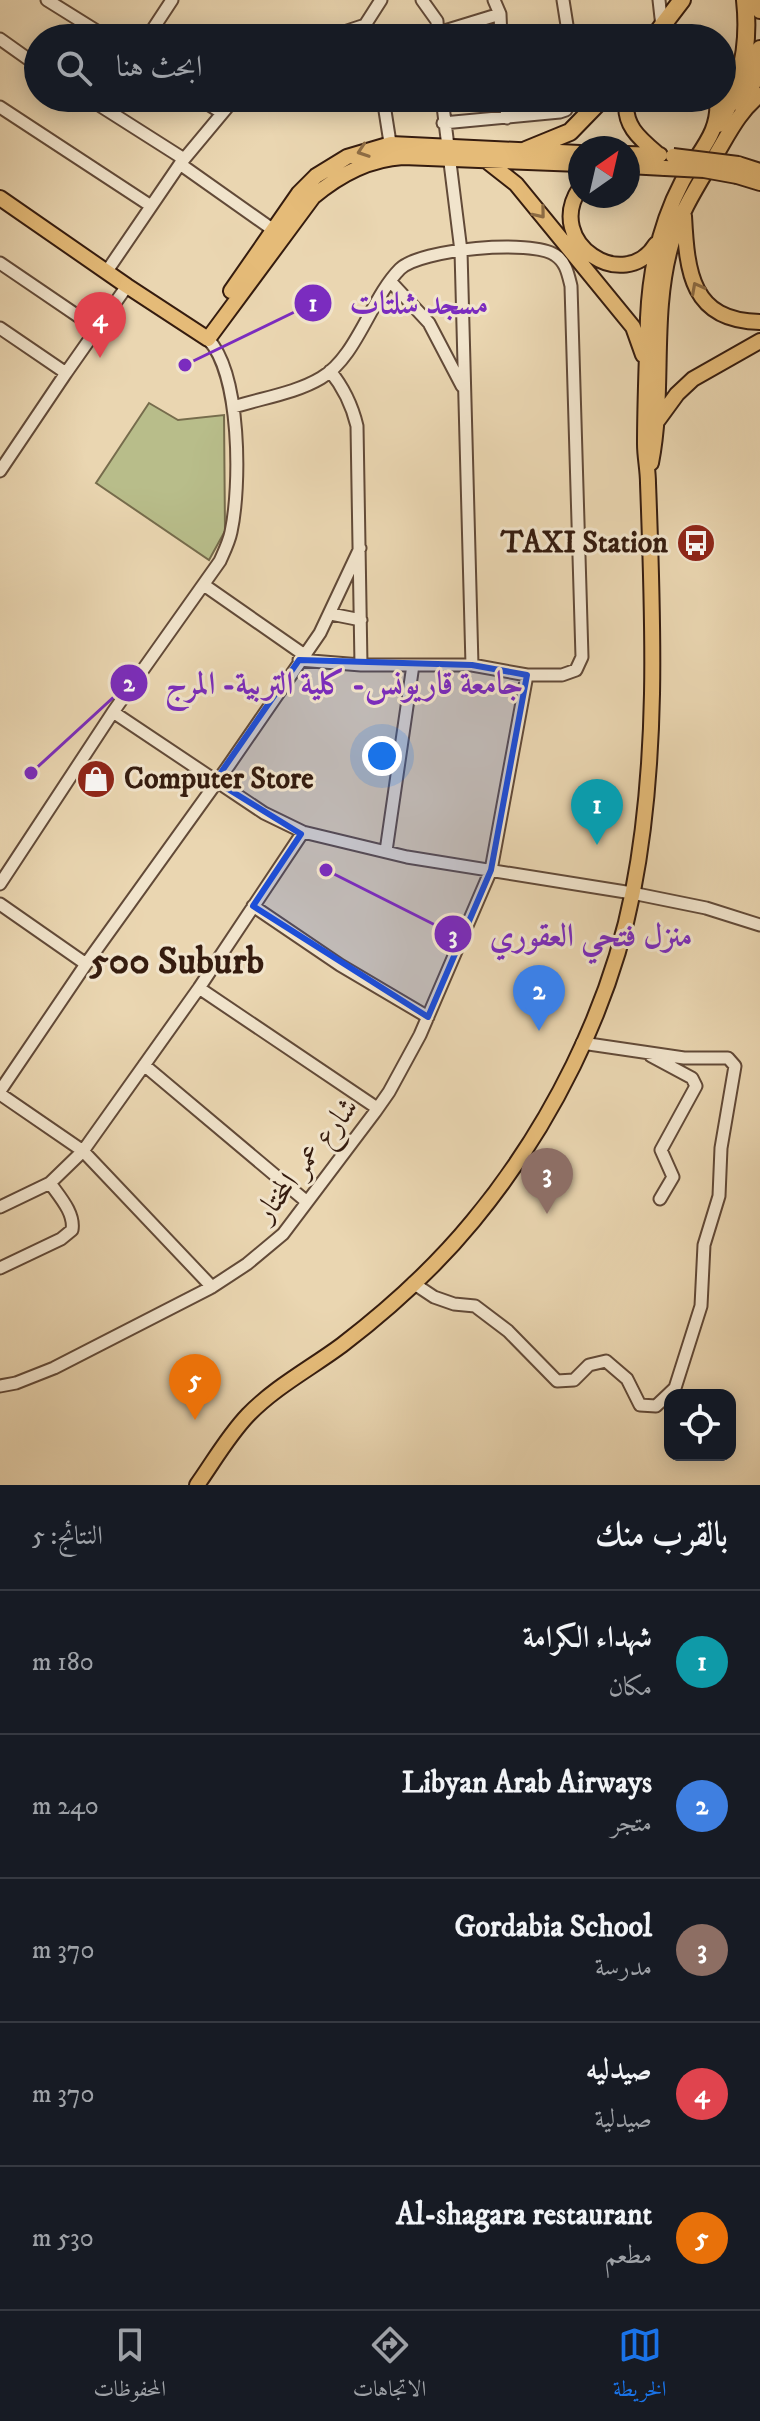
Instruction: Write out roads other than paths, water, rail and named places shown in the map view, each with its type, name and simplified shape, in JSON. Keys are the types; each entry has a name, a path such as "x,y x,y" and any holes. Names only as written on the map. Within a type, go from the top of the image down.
{"highway":[{"path":"664,24 682,0"},
{"path":"736,89 747,35 745,0"},
{"path":"758,0 760,10"},
{"path":"743,107 760,49"},
{"path":"526,150 570,132 589,112"},
{"path":"718,124 725,112"}],"main road":[{"path":"648,479 658,420 658,337 665,268 671,242 683,213 743,107 760,95"},
{"path":"626,112 636,136 665,160"},
{"path":"573,208 572,228 577,241 595,258 607,264 632,262 653,250 682,182 718,124 718,112"},
{"path":"204,337 313,197 333,180 390,151"},
{"path":"204,337 272,229 316,176 347,157 390,151 568,152"},
{"path":"448,152 484,159 568,163"},
{"path":"640,156 704,170 760,171"},
{"path":"484,159 516,184 633,327 642,350 648,381"},
{"path":"640,164 665,160"},
{"path":"738,170 760,183"},
{"path":"0,198 204,337"},
{"path":"683,213 685,254 698,294 716,312 737,321 760,322"},
{"path":"197,1485 250,1413 355,1335 413,1283 466,1229 503,1181 556,1097 582,1043 614,962 632,893 649,749 652,620 645,446 650,294 659,240"},
{"path":"658,420 677,394 693,379 760,341"}],"street":[{"path":"47,0 86,24"},
{"path":"156,24 172,0"},
{"path":"366,24 381,0"},
{"path":"422,0 437,24"},
{"path":"494,0 500,24"},
{"path":"563,0 567,24"},
{"path":"658,24 659,0"},
{"path":"472,24 500,14"},
{"path":"0,39 24,56"},
{"path":"0,107 151,206"},
{"path":"109,112 182,161 272,229"},
{"path":"107,271 182,161 221,112"},
{"path":"385,112 390,151"},
{"path":"443,112 461,251 472,665"},
{"path":"506,112 507,118"},
{"path":"443,123 560,112"},
{"path":"204,585 301,657 361,665 472,665 527,675 569,674 576,670 582,657 571,286 567,269 558,256 545,249 461,251 408,263 391,282 346,352 330,371 303,386 234,407"},
{"path":"0,263 97,329"},
{"path":"391,282 429,323 465,394"},
{"path":"0,471 127,286"},
{"path":"0,328 66,373"},
{"path":"0,884 113,712 220,561 231,536 235,511 234,407 221,357 204,337"},
{"path":"330,371 346,394 357,426 361,665"},
{"path":"212,1287 83,1151 0,1092 331,614 360,548"},
{"path":"331,614 361,620"},
{"path":"386,851 413,665"},
{"name":"شارع عمر المختار","path":"0,1386 54,1368 212,1287 269,1248 377,1108 406,1063 491,870 527,675"},
{"path":"113,712 215,781 287,826 303,832 386,851 706,908 760,925"},
{"path":"0,1207 50,1183 83,1151 199,988 303,832"},
{"path":"0,904 86,964"},
{"path":"253,906 340,965 428,1017"},
{"path":"199,988 377,1108"},
{"path":"413,1283 434,1297 454,1304 475,1306 508,1331 557,1381 574,1380 589,1365 606,1361 627,1379 640,1405 656,1406 675,1388 701,1306 704,1245 719,1196 721,1148 736,1070 728,1058 684,1058 582,1043"},
{"path":"647,1054 692,1078 696,1086 661,1150 673,1177 660,1199"},
{"path":"144,1065 307,1202"},
{"path":"0,1268 61,1239 72,1230 73,1220 50,1183"}],"place":[{"name":"صيدليه","path":"100,358"},
{"name":"مسجد شلتات","path":"185,365"},
{"name":"TAXI Station","path":"696,543"},
{"name":"جامعة قاريونس- كلية التربية- المرج","path":"31,773"},
{"name":"Computer Store","path":"96,779"},
{"name":"شهداء الكرامة","path":"597,845"},
{"name":"منزل فتحي العقوري","path":"326,870"},
{"name":"Libyan Arab Airways","path":"539,1031"},
{"name":"Gordabia School","path":"547,1214"},
{"name":"Al-shagara restaurant","path":"195,1420"}],"district":[{"name":"500 Suburb","path":"177,962"}]}
